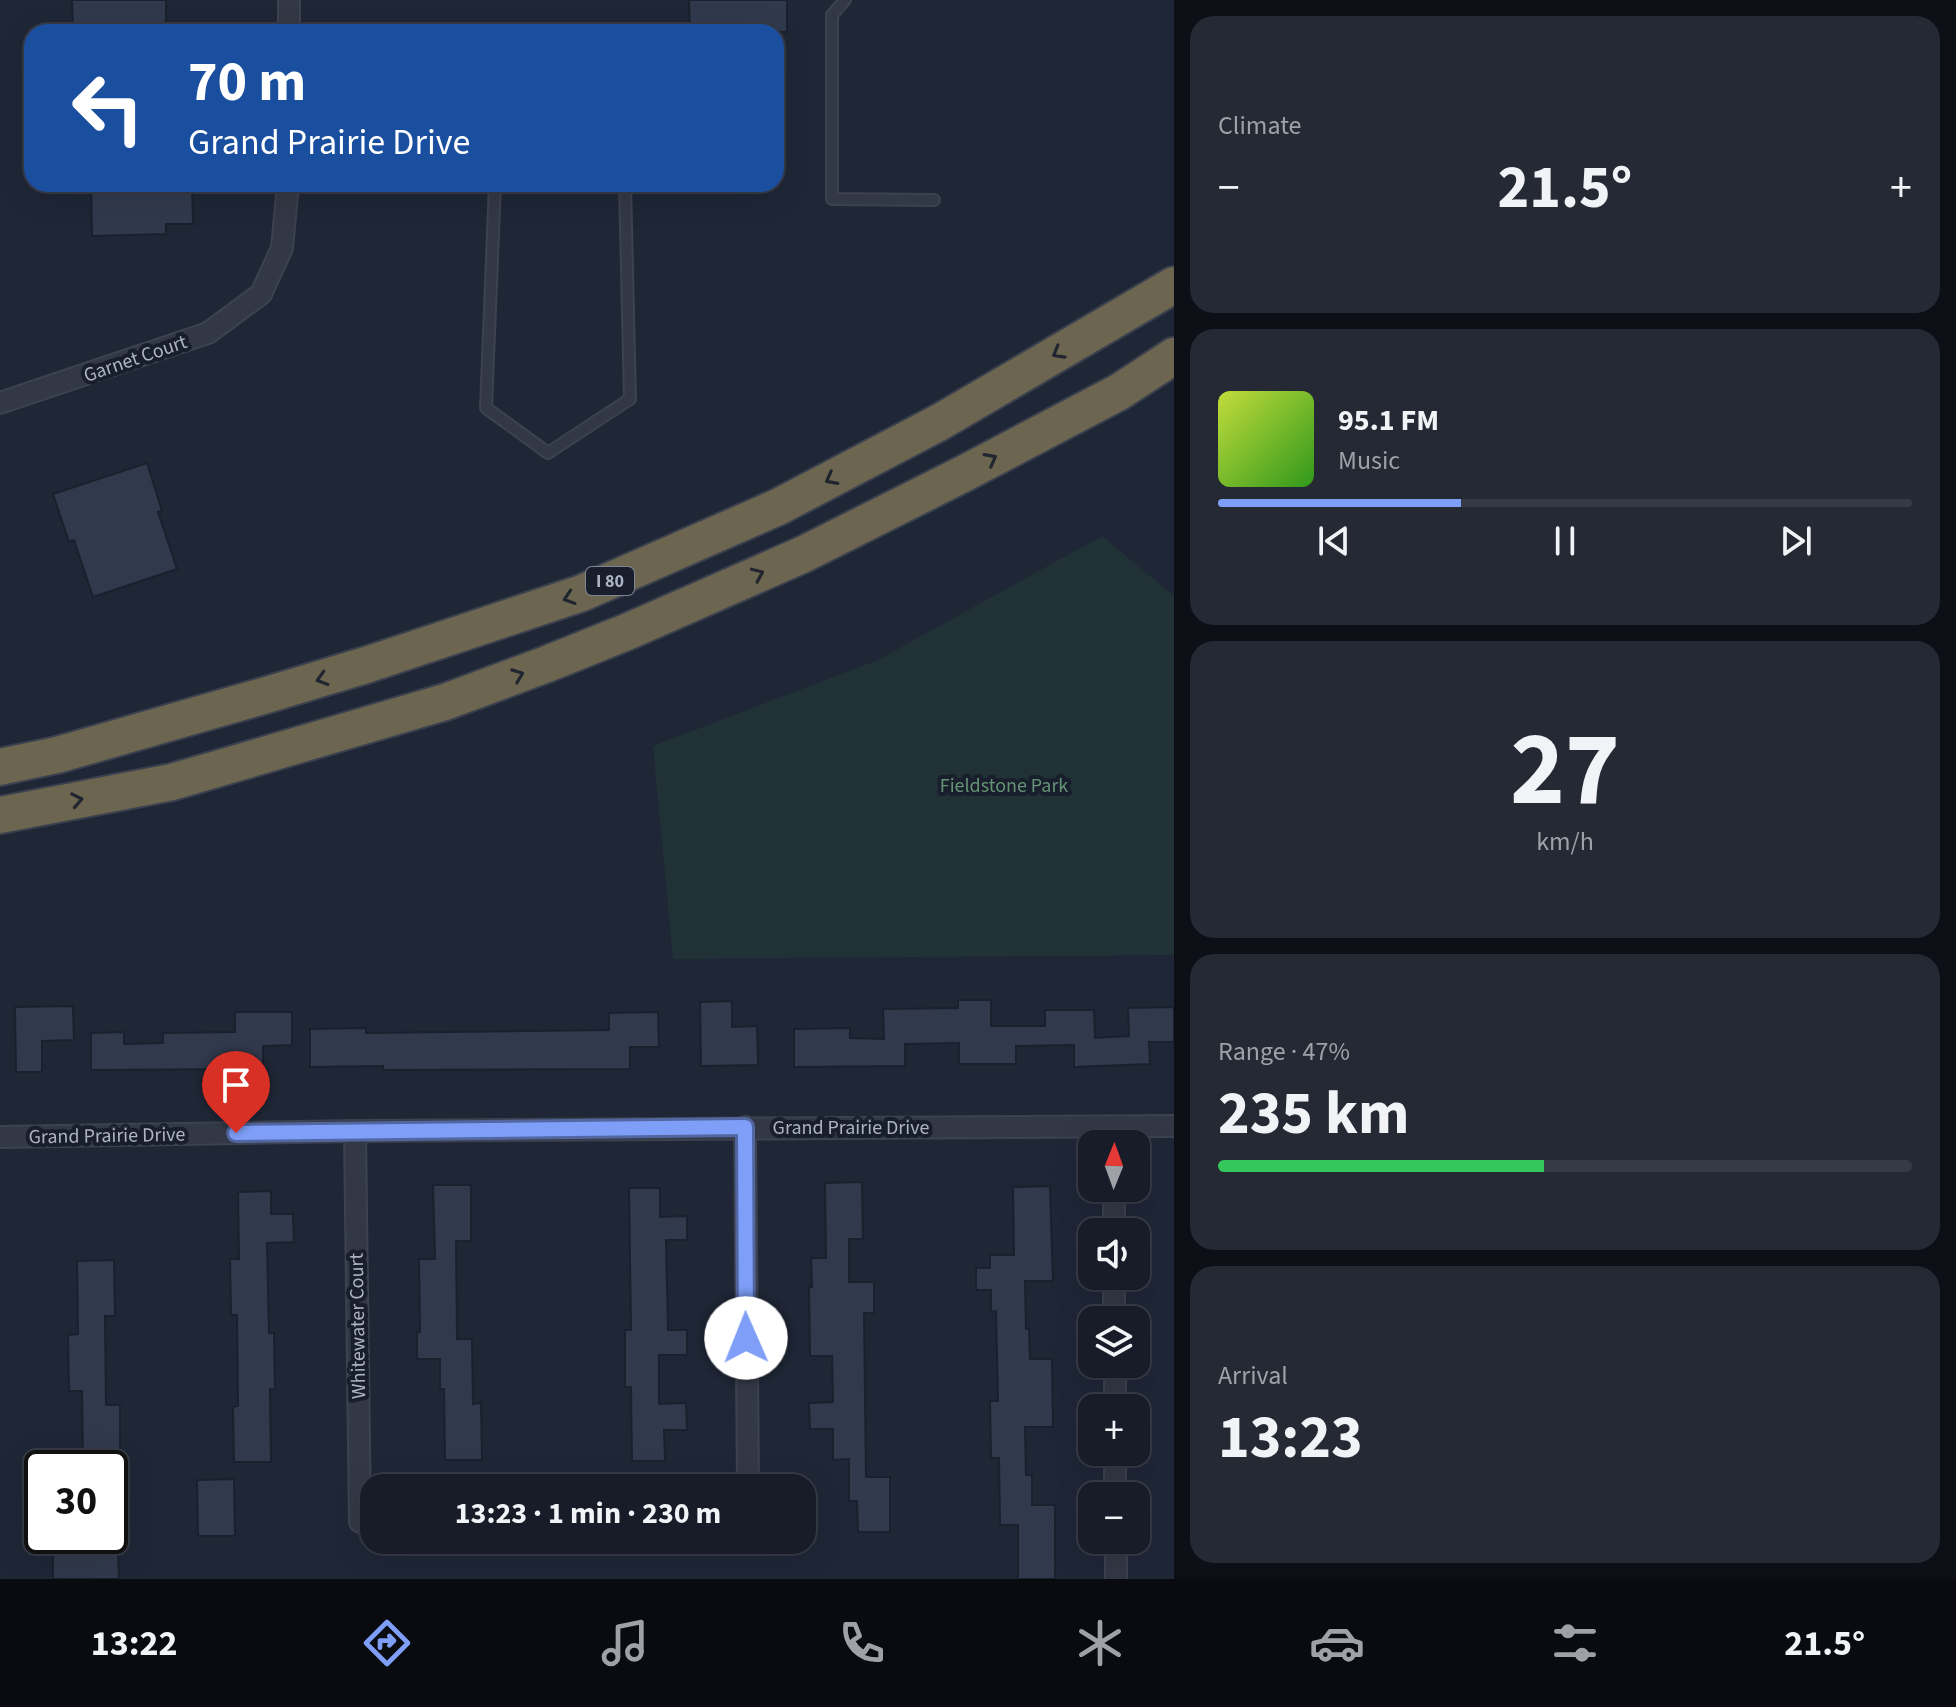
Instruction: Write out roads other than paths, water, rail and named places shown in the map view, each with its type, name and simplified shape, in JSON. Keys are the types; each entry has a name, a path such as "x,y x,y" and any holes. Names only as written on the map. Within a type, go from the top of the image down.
{"highway":[{"path":"1101,328 1174,272"},
{"name":"I 80","path":"0,767 57,755 278,692 582,593 778,507 940,422 1174,285"},
{"path":"0,815 172,782 445,702 547,664 804,554 1091,407 1174,356"}],"street":[{"path":"289,0 289,24"},
{"name":"Garnet Court","path":"0,403 208,333 261,294 282,248 287,192"},
{"name":"Grand Prairie Drive","path":"1147,1130 1174,1126"},
{"path":"745,1127 748,1474"},
{"name":"Grand Prairie Drive","path":"0,1137 745,1127 1078,1134"},
{"name":"Whitewater Court","path":"355,1131 360,1522"},
{"path":"1116,1554 1116,1579"}],"lane":[{"path":"845,0 832,15 832,199 934,200"},
{"path":"495,192 486,408 548,453 630,399 625,192"}],"park label":[{"name":"Fieldstone Park","path":"1004,785"}]}
